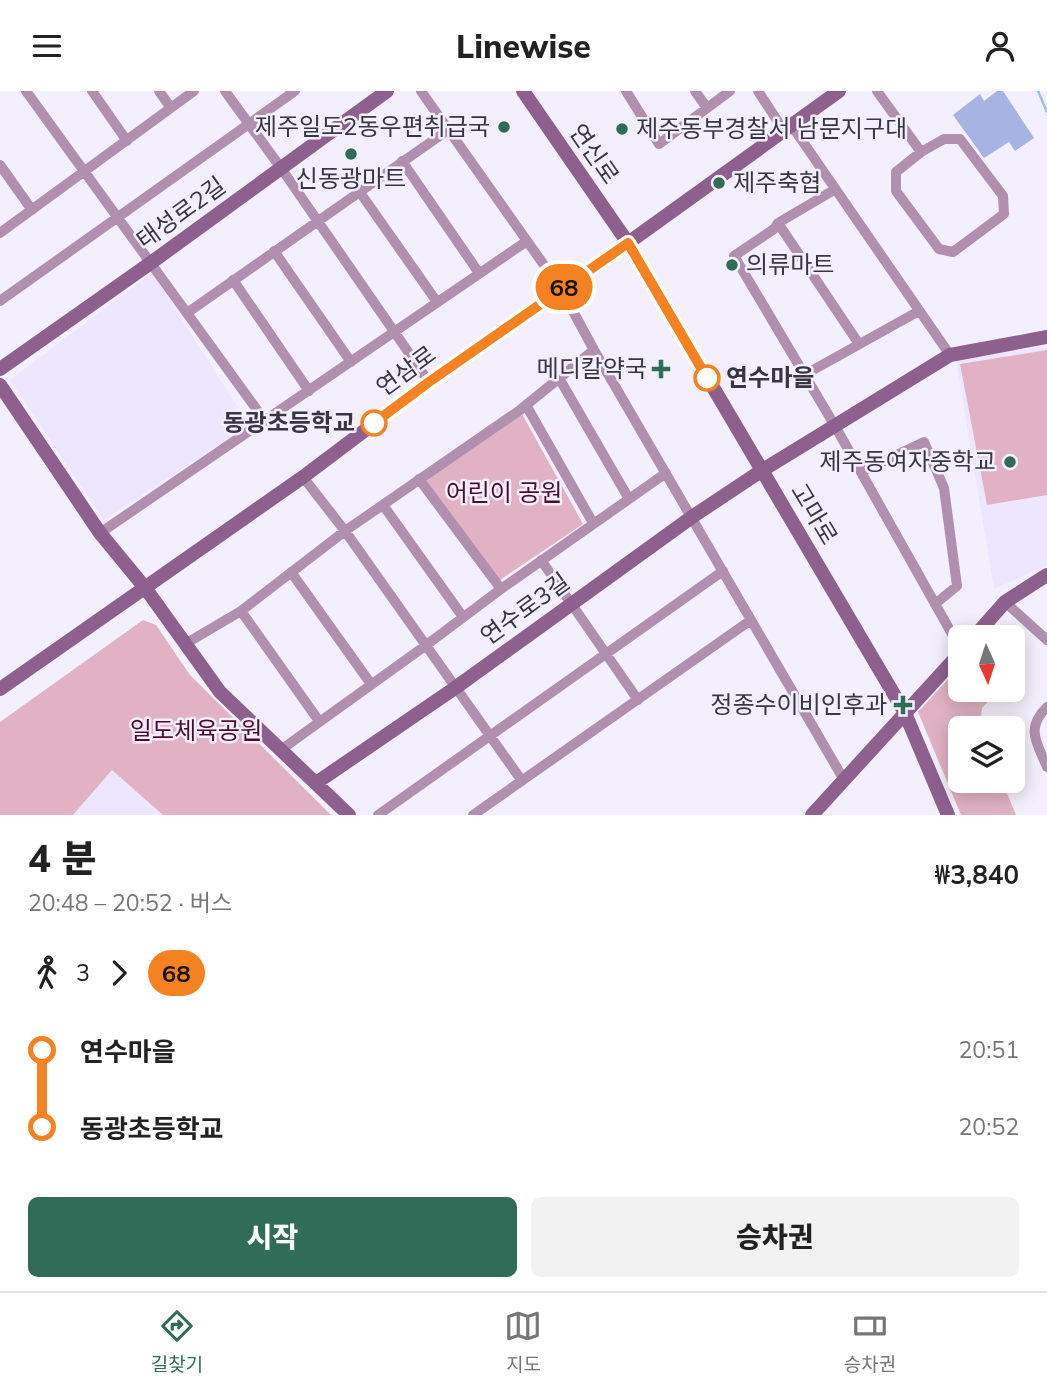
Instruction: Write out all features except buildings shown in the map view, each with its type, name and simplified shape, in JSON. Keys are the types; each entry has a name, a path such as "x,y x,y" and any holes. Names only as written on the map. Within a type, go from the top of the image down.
{"street":[{"path":"26,91 265,421"},
{"path":"92,91 127,141"},
{"path":"159,91 171,108"},
{"path":"0,233 194,91"},
{"path":"225,91 429,382"},
{"path":"0,301 295,91"},
{"name":"태성로2길","path":"0,369 387,91"},
{"path":"421,91 561,289 844,780"},
{"name":"연신로","path":"523,91 628,243"},
{"path":"626,91 659,143 730,91"},
{"path":"695,91 707,108"},
{"path":"758,91 834,190 950,355 1047,337"},
{"name":"연삼로","path":"0,689 146,589 303,477 429,382 839,91"},
{"path":"877,91 921,152"},
{"path":"187,313 447,130"},
{"path":"944,139 960,139 1003,196 1004,214 953,252 939,249 896,191 897,171 921,152 944,139"},
{"path":"402,162 479,273"},
{"path":"0,165 32,210"},
{"path":"834,190 778,223 774,229 734,256 835,426 948,628"},
{"path":"359,191 437,302"},
{"path":"778,223 859,344"},
{"path":"100,533 527,241"},
{"name":"고마로","path":"628,243 905,713 948,815"},
{"path":"274,251 351,362"},
{"path":"233,280 309,391"},
{"path":"804,375 919,310"},
{"path":"185,643 240,611 345,531 526,405 594,350"},
{"name":"연수로3길","path":"316,783 456,688 692,517 761,471 950,355"},
{"path":"559,378 629,499"},
{"path":"0,384 100,533 146,589 220,692 349,815"},
{"path":"526,405 593,523"},
{"path":"861,473 924,442 944,488 957,586 935,604"},
{"path":"282,749 541,560 666,473"},
{"path":"303,477 345,531 522,781"},
{"path":"419,479 501,589"},
{"path":"383,505 463,617"},
{"path":"541,560 638,700"},
{"path":"378,815 723,571"},
{"path":"292,572 371,684"},
{"path":"985,625 1005,602 1047,575"},
{"path":"1005,602 1047,641"},
{"path":"240,611 319,721"},
{"path":"473,815 751,620"},
{"path":"812,815 948,665"},
{"path":"1047,707 1037,717 1033,734 1047,767"}],"shaded area":[{"name":"동광초등학교","path":"152,273 249,425 104,520 10,380"},
{"name":"제주동여자중학교","path":"1047,346 1047,565 994,589 956,360"},
{"path":"112,770 163,815 73,815"}],"green space":[{"name":"제주동여자중학교","path":"1047,350 1047,495 987,505 960,364"},
{"name":"어린이 공원","path":"522,414 583,524 500,580 426,481"},
{"name":"일도체육공원","path":"143,620 156,625 190,675 331,815 163,815 112,770 73,815 0,815 0,722"},
{"path":"948,679 948,702 988,702 982,708 981,716 948,716 948,784 918,712"},
{"path":"952,793 1007,793 1016,815 961,815"}],"waterway":[{"path":"1038,91 1047,112"}],"bus line":[{"name":"68","path":"374,423 628,243 707,378"}],"place":[{"name":"제주일도2동우편취급국","path":"504,127"},
{"name":"제주동부경찰서 남문지구대","path":"622,129"},
{"name":"신동광마트","path":"351,154"},
{"name":"제주축협","path":"719,183"},
{"name":"의류마트","path":"732,265"},
{"name":"메디칼약국","path":"661,369"},
{"name":"연수마을","path":"707,378"},
{"name":"동광초등학교","path":"374,423"},
{"name":"제주동여자중학교","path":"1010,462"},
{"name":"정종수이비인후과","path":"903,705"}]}
